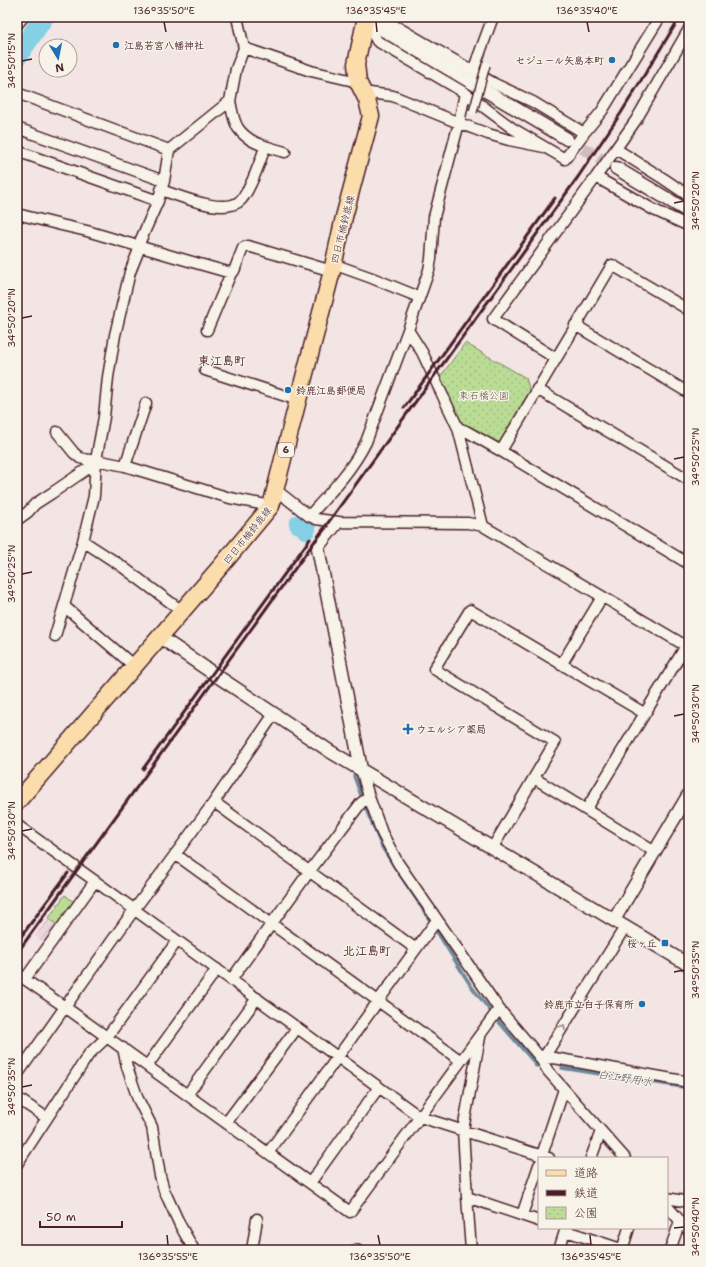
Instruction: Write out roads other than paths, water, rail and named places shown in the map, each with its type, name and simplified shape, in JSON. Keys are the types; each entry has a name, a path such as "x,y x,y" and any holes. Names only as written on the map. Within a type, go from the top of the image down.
{"main road":[{"name":"四日市楠鈴鹿線","path":"17,802 271,506 371,116 367,100 360,87 356,64 364,18"}],"street":[{"path":"17,23 22,17"},
{"path":"237,17 244,48 236,70 230,101 238,128 259,145 284,152"},
{"path":"473,72 493,17"},
{"path":"364,18 377,41 466,93 512,128 565,159 584,132 602,111 660,17"},
{"path":"364,18 385,20 473,72 533,102 584,132"},
{"path":"364,18 567,139"},
{"path":"555,358 493,319 616,150 636,120 689,29"},
{"path":"244,48 310,71 393,96 459,124 509,140 544,147"},
{"path":"473,112 486,65"},
{"path":"17,93 169,150"},
{"path":"308,516 341,480 361,452 408,330 429,270 434,216 466,93"},
{"path":"55,636 83,541 94,496 96,460 104,417 108,377 115,335 130,272 163,186 169,150 230,101"},
{"path":"18,131 163,186 208,206 223,206 240,201 266,146"},
{"path":"616,150 689,196"},
{"path":"17,152 158,201"},
{"path":"616,168 689,212"},
{"path":"596,177 654,210 689,226"},
{"path":"17,214 87,231 231,273"},
{"path":"207,330 243,248 248,246 372,278 420,297"},
{"path":"501,451 555,358 612,265 689,310"},
{"path":"576,325 689,393"},
{"path":"408,330 419,347 458,428 483,526"},
{"path":"205,370 298,400"},
{"path":"537,389 689,480"},
{"path":"125,466 146,403"},
{"path":"458,428 501,451 689,564"},
{"path":"57,432 80,458 125,466 230,498 271,506"},
{"path":"17,520 28,512 34,504 90,467 96,460"},
{"path":"276,490 308,516 316,519 339,522 468,523 483,526 602,597 687,643 586,810"},
{"path":"339,522 318,548 361,769 365,800 398,863 437,920 496,1013 542,1060 548,1071 624,1157"},
{"path":"83,541 120,565 182,611"},
{"path":"561,665 602,597"},
{"path":"64,606 134,666"},
{"path":"493,847 555,742 434,669 470,610 644,713"},
{"path":"160,637 331,752 689,964"},
{"path":"17,1075 134,910 214,802 274,714"},
{"path":"534,778 655,852"},
{"path":"614,920 689,794"},
{"path":"231,980 309,872 365,800"},
{"path":"214,802 416,949"},
{"path":"17,825 420,1117 463,1130 538,1157"},
{"path":"175,854 461,1061"},
{"path":"95,881 21,976 350,1212 496,1013"},
{"path":"268,1153 437,920"},
{"path":"542,1060 625,927"},
{"path":"17,1164 88,1054 107,1037 177,941"},
{"path":"147,1066 217,969"},
{"path":"187,1095 257,998"},
{"path":"226,1123 297,1028"},
{"path":"471,1250 463,1130 481,1035"},
{"path":"123,1048 127,1067 138,1099 152,1126 160,1176 164,1190 180,1226 194,1250"},
{"path":"542,1060 554,1058 689,1082"},
{"path":"310,1183 379,1087"},
{"path":"544,1157 564,1089"},
{"path":"17,1098 47,1118"},
{"path":"591,1157 601,1131"},
{"path":"522,1215 538,1172"},
{"path":"467,1197 538,1221"},
{"path":"668,1198 689,1202"},
{"path":"668,1207 689,1231"},
{"path":"252,1250 257,1219"},
{"path":"670,1250 680,1221"},
{"path":"559,1250 565,1229 622,1250 629,1229"}],"waterway":[{"name":"白江野用水","path":"17,57 44,17"},
{"path":"299,524 304,525 306,529"},
{"path":"354,776 382,847 471,986 536,1066"},
{"name":"白江野用水","path":"562,1068 689,1088"}],"tunnel":[{"path":"567,139 616,168"}],"railway":[{"path":"17,953 578,177 621,113 680,17"},
{"path":"404,408 555,198"},
{"path":"143,769 310,539"},
{"path":"17,942 68,873"}],"place":[{"name":"江島若宮八幡神社","path":"116,45"},
{"name":"セジュール矢島本町","path":"612,60"},
{"name":"鈴鹿江島郵便局","path":"288,390"},
{"name":"ウエルシア薬局","path":"408,729"},
{"name":"桜ヶ丘","path":"665,943"},
{"name":"鈴鹿市立白子保育所","path":"642,1004"}],"district":[{"name":"東江島町","path":"222,361"},
{"name":"北江島町","path":"367,951"}],"park label":[{"name":"東石橋公園","path":"484,395"}]}
